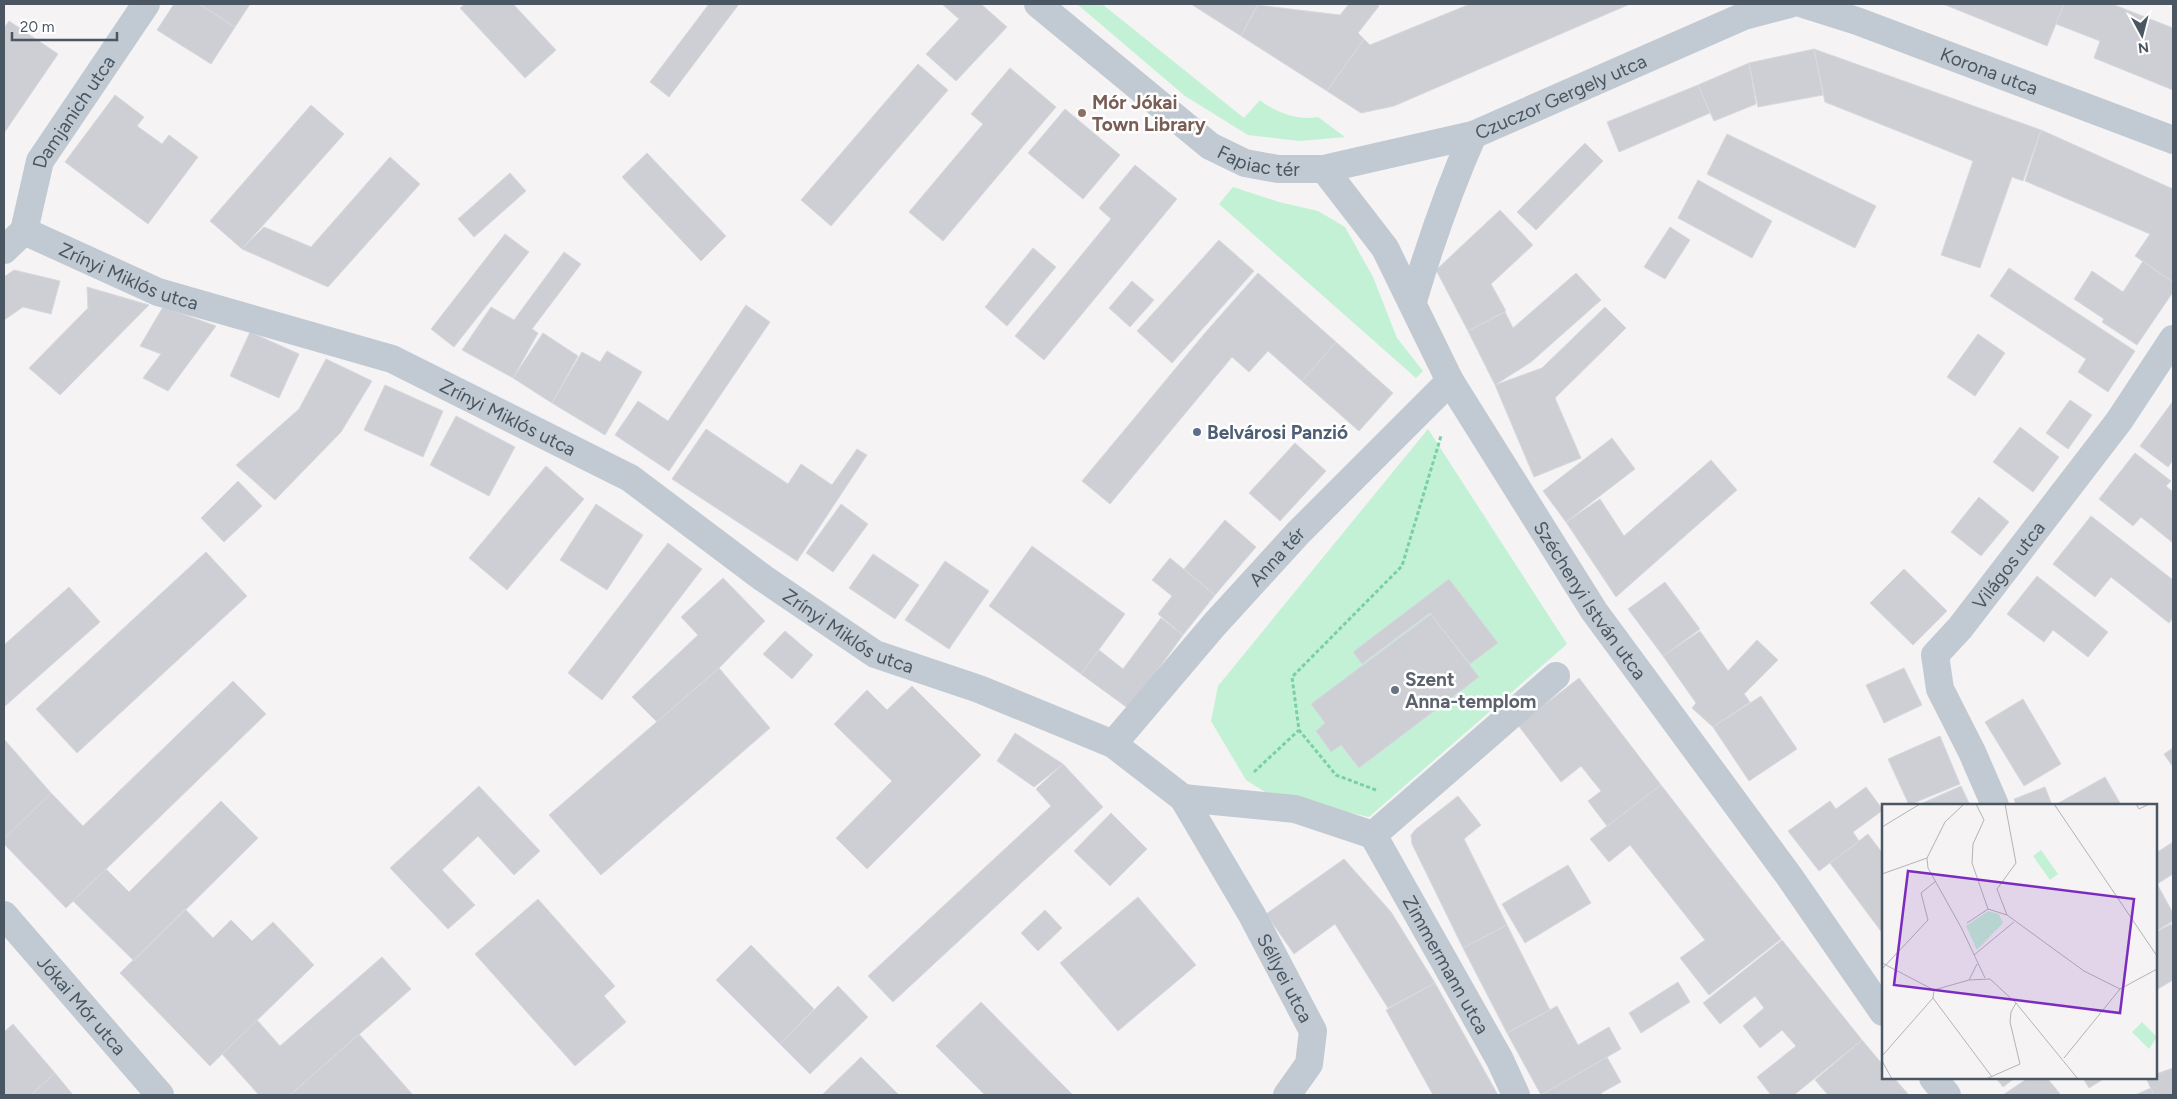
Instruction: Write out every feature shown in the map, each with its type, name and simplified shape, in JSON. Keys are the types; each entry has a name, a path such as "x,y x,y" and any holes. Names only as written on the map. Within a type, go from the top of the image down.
{"street":[{"name":"Damjanich utca","path":"24,231 40,161 146,4"},
{"name":"Fapiac tér","path":"1038,4 1210,146 1246,163 1278,169 1324,169"},
{"name":"Czuczor Gergely utca","path":"1324,169 1474,135 1744,16 1790,4"},
{"name":"Korona utca","path":"1803,4 1857,21 2173,140"},
{"path":"1413,301 1430,242 1449,188 1474,135"},
{"name":"Széchenyi István utca","path":"1324,169 1385,248 1413,301 1450,381 1594,611 1789,876 1882,1011"},
{"path":"4,250 24,231"},
{"name":"Zrínyi Miklós utca","path":"24,231 158,292 392,359 630,478 763,578 875,654 979,689 1113,744"},
{"name":"Világos utca","path":"1995,804 1972,752 1940,689 1935,654 1960,628 2119,421 2173,340"},
{"name":"Anna tér","path":"1113,744 1214,625 1298,533 1450,381"},
{"path":"1113,744 1183,798 1295,809 1372,835 1556,676"},
{"name":"Séllyei utca","path":"1183,798 1252,915 1313,1031 1309,1064 1287,1095"},
{"name":"Zimmermann utca","path":"1372,835 1500,1060 1516,1095"},
{"name":"Jókai Mór utca","path":"4,915 160,1095"},
{"path":"1934,1079 1947,1095"}],"path":[{"path":"1405,807 1393,797 1336,775 1299,730 1292,677 1402,566 1440,446"},
{"path":"1227,802 1246,780 1299,730"}],"green space":[{"path":"1077,4 1102,4 1244,118 1260,100 1279,112 1295,117 1318,117 1345,137 1299,141 1248,135 1185,96"},
{"path":"1233,187 1279,202 1318,211 1345,227 1373,277 1397,338 1423,371 1416,378 1219,204"},
{"path":"1428,429 1567,644 1369,817 1268,794 1246,780 1211,721 1218,686"}],"building":[{"path":"174,4 199,4 235,27 211,64 157,30"},
{"path":"199,4 250,4 235,27"},
{"path":"465,4 513,4 556,50 525,78 460,8"},
{"path":"709,4 739,4 669,97 650,82"},
{"path":"942,4 981,4 1007,27 956,81 926,54 959,19"},
{"path":"1191,4 1259,4 1241,36"},
{"path":"1349,4 1376,4 1379,6 1358,33 1364,39 1327,91 1241,36 1257,5 1340,15"},
{"path":"1470,4 1630,4 1394,106 1361,113 1327,91 1364,39 1370,45"},
{"path":"1943,4 2064,4 2047,46"},
{"path":"2064,4 2112,4 2173,28 2173,90 2094,58 2100,41 2056,24"},
{"path":"9,21 58,54 4,133 4,28"},
{"path":"1814,49 2041,130 2023,181 2012,177 1980,268 1941,255 1973,161 1825,102"},
{"path":"1814,49 1823,95 1758,107 1749,63"},
{"path":"1749,63 1756,104 1714,121 1698,85"},
{"path":"918,64 948,90 831,226 801,200"},
{"path":"1010,68 1056,107 943,241 909,212 983,124 971,114"},
{"path":"1698,85 1710,113 1619,152 1607,122"},
{"path":"115,95 144,117 137,126 162,144 169,135 198,157 148,224 65,162"},
{"path":"311,105 344,134 242,249 210,221"},
{"path":"1065,109 1120,155 1083,199 1028,153"},
{"path":"2041,130 2173,189 2173,282 2135,256 2150,234 2025,181"},
{"path":"1727,134 1876,206 1855,248 1707,174"},
{"path":"1585,143 1603,161 1536,230 1517,212"},
{"path":"647,153 726,236 701,261 622,177"},
{"path":"390,157 420,184 328,287 242,249 264,227 311,247"},
{"path":"1135,165 1177,199 1044,360 1015,336 1111,219 1099,208"},
{"path":"510,173 526,191 474,237 458,219"},
{"path":"1698,180 1772,221 1752,258 1678,218"},
{"path":"1500,210 1533,245 1491,284 1506,311 1468,331 1436,270"},
{"path":"1670,227 1690,240 1665,279 1644,267"},
{"path":"505,234 529,252 454,347 431,329"},
{"path":"1219,240 1254,271 1172,363 1137,331"},
{"path":"1033,248 1056,267 1007,326 985,307"},
{"path":"564,252 581,264 532,329 538,333 513,378 462,350 491,307 514,320"},
{"path":"2143,261 2173,282 2173,292 2137,345 2102,322 2104,319 2074,299 2092,271 2123,292"},
{"path":"2009,268 2135,351 2108,392 2078,372 2086,359 1990,296"},
{"path":"14,270 60,281 51,314 23,307 4,320 4,277"},
{"path":"1258,273 1336,342 1302,381 1268,351 1249,372 1232,357 1110,504 1082,481 1205,333"},
{"path":"1576,273 1601,300 1531,362 1495,385 1468,331 1505,312 1513,328"},
{"path":"1132,281 1154,300 1130,327 1109,308"},
{"path":"87,287 149,305 60,395 29,368 88,308"},
{"path":"746,305 770,322 669,471 615,435 638,401 668,421"},
{"path":"163,307 216,326 168,391 143,378 161,354 140,346"},
{"path":"1605,307 1626,328 1555,398 1581,458 1534,477 1495,385 1542,368"},
{"path":"250,332 299,354 279,398 230,376"},
{"path":"543,333 578,356 552,403 513,378"},
{"path":"1978,334 2005,353 1975,396 1947,377"},
{"path":"1336,342 1393,393 1359,431 1302,381"},
{"path":"607,351 642,372 605,435 552,403 582,352 600,362"},
{"path":"326,359 372,381 341,432 275,500 236,465 299,409"},
{"path":"385,385 443,411 423,457 364,430"},
{"path":"2070,400 2092,415 2068,449 2046,433"},
{"path":"2173,401 2173,460 2168,467 2140,446"},
{"path":"456,416 515,447 489,496 430,465"},
{"path":"2020,427 2059,457 2033,492 1993,462"},
{"path":"706,429 788,484 801,464 832,485 857,449 867,455 797,561 672,479"},
{"path":"1612,438 1635,469 1566,522 1543,491"},
{"path":"1295,443 1326,471 1280,521 1249,493"},
{"path":"2135,453 2171,481 2166,486 2173,492 2173,543 2141,517 2133,526 2099,499"},
{"path":"1711,460 1737,490 1616,597 1566,522 1600,499 1624,536"},
{"path":"546,466 584,499 507,590 469,558"},
{"path":"238,481 262,506 224,542 201,518"},
{"path":"1979,497 2009,522 1981,556 1951,532"},
{"path":"596,504 643,535 607,590 560,560"},
{"path":"841,504 868,524 833,572 806,553"},
{"path":"2091,516 2173,580 2173,618 2169,623 2111,577 2095,597 2053,564"},
{"path":"1225,520 1256,547 1215,595 1184,569"},
{"path":"668,543 702,569 602,700 568,673"},
{"path":"1032,546 1125,614 1081,674 989,606"},
{"path":"206,552 247,596 77,753 36,709"},
{"path":"873,554 919,585 895,619 849,588"},
{"path":"1170,558 1215,595 1183,635 1158,614 1172,596 1152,580"},
{"path":"945,561 989,591 949,649 905,620"},
{"path":"1904,569 1947,611 1913,645 1870,603"},
{"path":"2037,576 2108,632 2088,657 2053,630 2044,642 2007,614"},
{"path":"723,578 765,621 719,668 657,722 632,697 698,635 681,617"},
{"path":"1449,579 1498,643 1470,664 1430,613 1362,664 1353,652"},
{"path":"1665,582 1700,629 1663,656 1628,609"},
{"path":"69,587 100,622 4,707 4,645"},
{"name":"Szent Anna-templom","path":"1431,614 1479,677 1359,768 1341,745 1331,752 1316,731 1325,723 1311,704"},
{"path":"1161,618 1183,635 1129,709 1081,674 1099,650 1123,669"},
{"path":"785,631 813,655 792,679 763,654"},
{"path":"1700,631 1728,671 1757,640 1778,660 1744,694 1750,702 1713,727 1692,708 1696,703 1663,656"},
{"path":"719,668 770,728 601,875 549,815"},
{"path":"1904,668 1922,705 1884,723 1866,685"},
{"path":"1579,678 1661,785 1607,826 1588,801 1601,791 1581,766 1561,782 1518,725"},
{"path":"233,681 266,714 66,908 4,844 4,839 51,793 83,826"},
{"path":"912,686 981,755 867,869 836,838 892,781 834,724 867,690 887,710"},
{"path":"1761,696 1797,749 1749,781 1713,727"},
{"path":"2023,699 2061,764 2024,786 1985,722"},
{"path":"1015,733 1063,764 1034,787 997,761"},
{"path":"1940,736 1960,784 1909,804 1888,759"},
{"path":"4,739 51,793 4,839"},
{"path":"2173,748 2173,767 2164,754"},
{"path":"1063,764 1103,807 893,1002 868,976 1051,806 1036,789"},
{"path":"2105,777 2120,803 2118,804 2057,804"},
{"path":"1661,785 1781,939 1709,995 1680,958 1705,940 1630,845 1609,862 1590,839"},
{"path":"479,786 540,851 514,875 478,836 442,870 475,905 448,929 390,868"},
{"path":"1961,786 1970,804 1920,804"},
{"path":"1866,787 1882,811 1853,832 1859,841 1819,871 1788,831 1830,801 1836,809"},
{"path":"2045,787 2052,804 2016,804 2014,799"},
{"path":"1458,796 1481,825 1464,839 1507,925 1463,948 1412,844 1411,835"},
{"path":"221,801 258,838 134,961 73,901 106,869 129,892"},
{"path":"1111,813 1147,849 1110,886 1074,851"},
{"path":"1868,834 1882,853 1882,933 1830,863"},
{"path":"2173,842 2173,874 2157,884 2157,852"},
{"path":"1344,859 1391,912 1435,983 1388,1008 1335,924 1294,954 1266,914"},
{"path":"1568,865 1591,903 1525,943 1502,904"},
{"path":"2157,884 2173,913 2173,921 2157,930"},
{"path":"1138,897 1196,965 1118,1031 1060,963"},
{"path":"538,899 615,986 604,996 626,1022 575,1066 475,954"},
{"path":"185,909 213,938 231,920 252,941 273,922 314,965 210,1066 120,973"},
{"path":"1045,910 1062,928 1038,951 1021,933"},
{"path":"2171,924 2173,929 2173,980 2157,989 2157,931"},
{"path":"1507,925 1550,1010 1507,1033 1463,948"},
{"path":"1782,940 1862,1040 1794,1095 1771,1095 1757,1077 1796,1046 1782,1030 1760,1048 1743,1026 1764,1008 1755,996 1720,1024 1703,1003"},
{"path":"751,945 814,1009 780,1044 716,980"},
{"path":"382,957 411,989 290,1095 259,1095 222,1054 257,1020 280,1046"},
{"path":"1678,982 1690,1002 1641,1033 1629,1013"},
{"path":"1435,983 1498,1095 1433,1095 1386,1010"},
{"path":"838,986 868,1017 810,1074 780,1044"},
{"path":"981,1002 1073,1095 985,1095 936,1046"},
{"path":"1557,1006 1578,1045 1609,1027 1621,1049 1541,1095 1507,1033"},
{"path":"13,1024 55,1073 31,1095 4,1095 4,1032"},
{"path":"359,1034 413,1095 290,1095"},
{"path":"1862,1040 1882,1064 1882,1079 1895,1079 1909,1095 1828,1095 1815,1080"},
{"path":"861,1057 899,1095 822,1095"},
{"path":"1607,1057 1621,1082 1601,1093 1602,1095 1541,1095"},
{"path":"2173,1068 2173,1095 2154,1095 2146,1079 2157,1079 2157,1074"},
{"path":"55,1073 73,1095 31,1095"},
{"path":"1997,1079 2014,1079 2003,1087"},
{"path":"2027,1079 2048,1079 2061,1095 2003,1095"},
{"path":"2084,1079 2103,1079 2089,1088"},
{"path":"2151,1088 2154,1095 2135,1095"}],"place":[{"name":"Mór Jókai Town Library","path":"1082,113"},
{"name":"Belvárosi Panzió","path":"1197,432"},
{"name":"Szent Anna-templom","path":"1395,690"}]}
